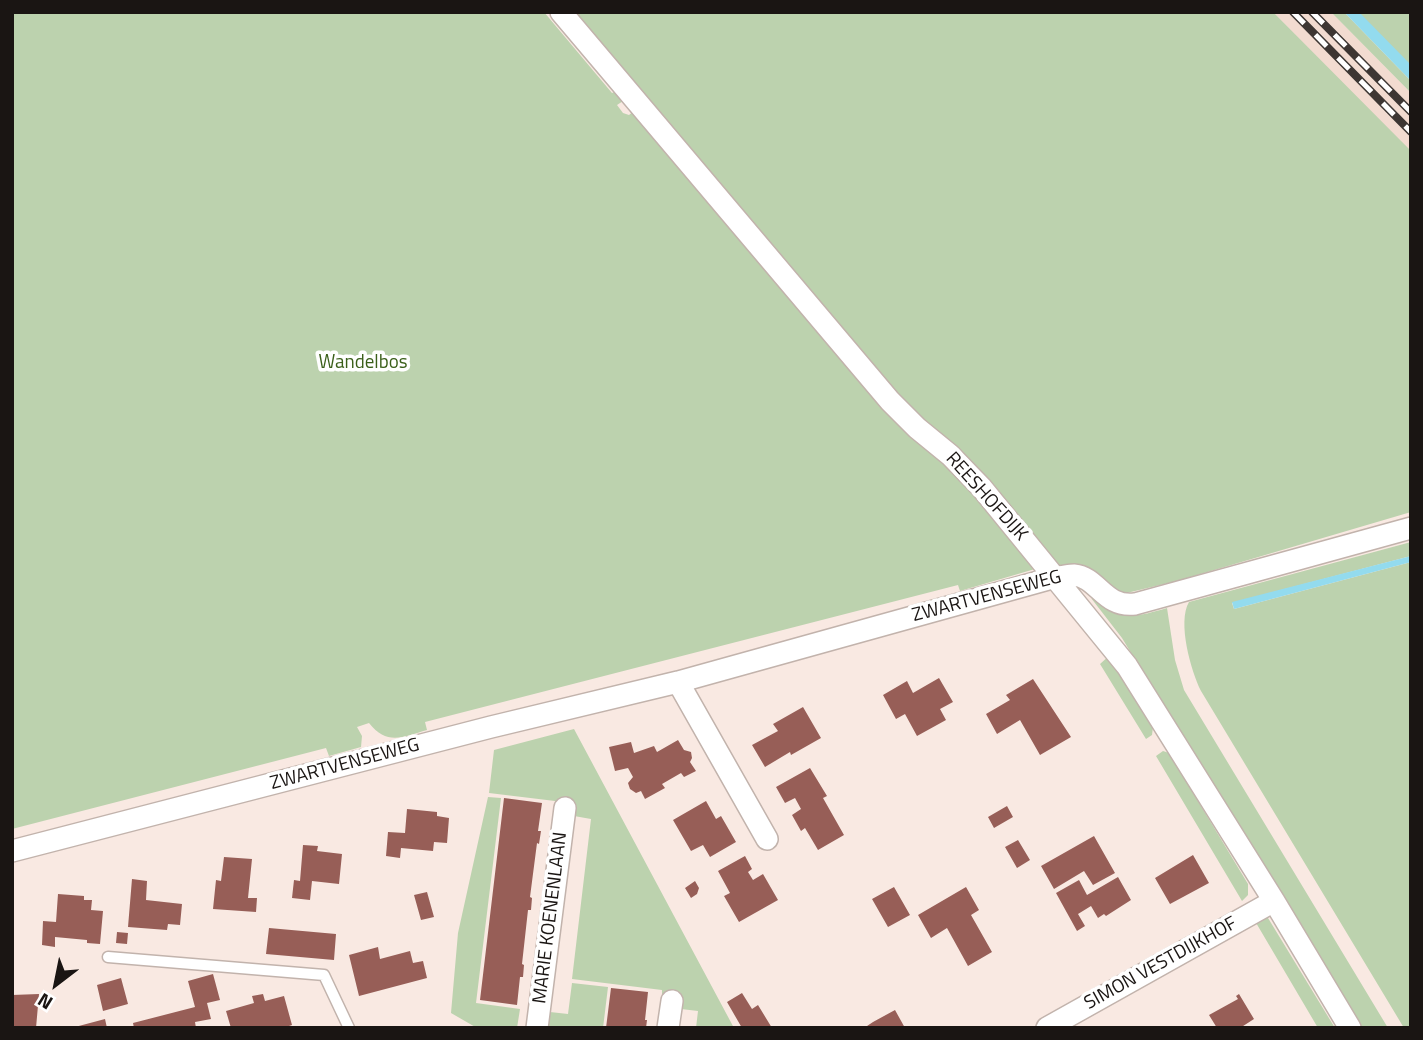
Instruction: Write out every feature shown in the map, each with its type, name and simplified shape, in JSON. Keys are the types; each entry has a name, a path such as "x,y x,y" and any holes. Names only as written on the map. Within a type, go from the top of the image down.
{"street":[{"name":"REESHOFDIJK","path":"561,12 890,401 958,463 1056,577 1127,666 1350,1028"},
{"name":"ZWARTVENSEWEG","path":"12,851 491,727 678,682 1056,577 1076,575 1088,581 1110,600 1124,606 1411,527"},
{"path":"678,682 767,839"},
{"name":"MARIE KOENENLAAN","path":"537,1028 565,808"},
{"name":"SIMON VESTDIJKHOF","path":"1047,1028 1274,901"},
{"path":"668,1028 672,1001"}],"lane":[{"path":"108,957 324,975 349,1028"}],"shaded area":[{"path":"1273,12 1331,12 1411,93 1411,155"}],"green space":[{"name":"Wandelbos","path":"12,12 544,12 612,93 618,90 626,99 617,105 623,113 629,115 635,110 953,469 1035,569 960,591 958,585 425,722 427,730 403,737 382,735 369,723 357,727 362,736 361,747 329,756 326,748 12,829"},
{"path":"576,12 1273,12 1411,151 1411,512 1177,581 1114,596 1058,568 914,416"},
{"path":"1331,12 1344,12 1411,81 1411,93"},
{"path":"1351,12 1411,12 1411,76"},
{"path":"1411,542 1411,556 1232,603 1234,609 1411,562 1411,1028 1404,1028 1201,691 1190,659 1184,622 1189,602"},
{"path":"1091,598 1112,610 1128,615 1167,608 1175,660 1184,690 1388,1028 1357,1028 1122,638"},
{"path":"1110,655 1153,727 1152,735 1146,739 1100,664"},
{"path":"574,729 734,1028 696,1028 698,1011 681,1009 682,996 662,994 662,990 572,979 591,819 574,816 574,808 555,805 555,801 489,793 494,750"},
{"path":"1163,751 1169,753 1248,884 1248,895 1242,901 1156,756"},
{"path":"488,797 501,798 476,1003 520,1009 517,1028 477,1028 451,1013 458,933"},
{"path":"1266,915 1335,1028 1318,1028 1252,916"},
{"path":"572,983 608,987 603,1028 548,1028 550,1012 568,1014"}],"water":[{"path":"1344,12 1359,12 1411,65 1411,81"},
{"path":"1411,556 1411,562 1234,609 1232,602"}],"building":[{"path":"939,678 953,702 940,709 946,720 917,736 905,714 896,719 883,695 907,681 913,693"},
{"path":"1033,679 1071,737 1040,755 1020,720 997,734 986,714 1010,700 1006,695"},
{"path":"803,707 821,738 765,767 752,745 778,731 773,724"},
{"path":"678,740 684,750 691,752 690,762 696,771 684,777 681,773 662,784 665,788 645,799 641,791 636,793 630,789 628,783 633,777 628,768 615,771 609,747 631,742 634,753 654,746 657,752"},
{"path":"810,768 827,796 823,798 844,835 818,850 805,828 801,831 792,815 801,809 795,798 785,803 776,787"},
{"path":"504,798 542,803 538,831 541,831 539,844 537,843 530,897 531,910 528,910 522,964 523,977 520,977 517,1005 480,1000"},
{"path":"706,801 716,819 721,816 736,842 710,857 703,845 691,851 673,820"},
{"path":"1007,806 1013,817 994,828 988,817"},
{"path":"407,809 437,812 437,816 449,818 447,843 434,842 433,851 401,848 400,858 386,856 388,832 405,833"},
{"path":"1094,836 1115,873 1093,885 1084,871 1054,889 1041,866"},
{"path":"1018,840 1030,860 1017,868 1005,847"},
{"path":"303,845 318,846 317,851 342,854 339,884 312,881 310,900 292,898 294,880 300,881"},
{"path":"1193,855 1209,883 1170,904 1155,878"},
{"path":"745,856 752,869 748,872 753,880 763,874 778,900 739,922 724,896 730,893 718,871"},
{"path":"224,857 252,859 248,898 257,898 256,912 213,909 216,880 221,881"},
{"path":"1118,877 1131,900 1098,918 1091,906 1078,914 1085,926 1077,931 1056,893 1079,880 1087,895"},
{"path":"132,879 147,881 146,900 182,904 180,925 168,924 167,930 128,927"},
{"path":"695,881 699,888 697,894 691,898 685,888"},
{"path":"894,887 910,915 888,927 872,899"},
{"path":"966,887 979,910 971,915 992,952 968,966 947,928 931,938 918,915"},
{"path":"427,892 434,917 421,920 414,895"},
{"path":"58,894 84,896 84,900 92,900 91,910 103,911 100,944 55,937 55,947 42,945 43,921 56,922"},
{"path":"269,928 336,934 334,960 266,954"},
{"path":"117,932 128,933 127,944 116,943"},
{"path":"378,947 380,959 410,951 413,963 423,961 427,978 359,996 349,955"},
{"path":"213,974 220,1000 207,1003 211,1019 195,1022 196,1028 134,1028 133,1023 195,1007 188,981"},
{"path":"121,978 128,1004 103,1011 97,985"},
{"path":"611,988 648,992 646,1028 606,1028"},
{"path":"742,993 752,1009 758,1005 772,1028 742,1028 727,1002"},
{"path":"39,994 36,1028 12,1028 12,995"},
{"path":"263,994 265,1001 284,996 292,1025 283,1028 231,1028 226,1011 254,1003 252,996"},
{"path":"1239,994 1254,1019 1240,1028 1217,1028 1209,1015 1238,999 1236,996"},
{"path":"895,1010 905,1028 864,1028 873,1022"},
{"path":"105,1019 107,1028 75,1028 75,1027"}],"railway":[{"path":"1293,12 1411,132"},
{"path":"1312,12 1411,112"}]}
